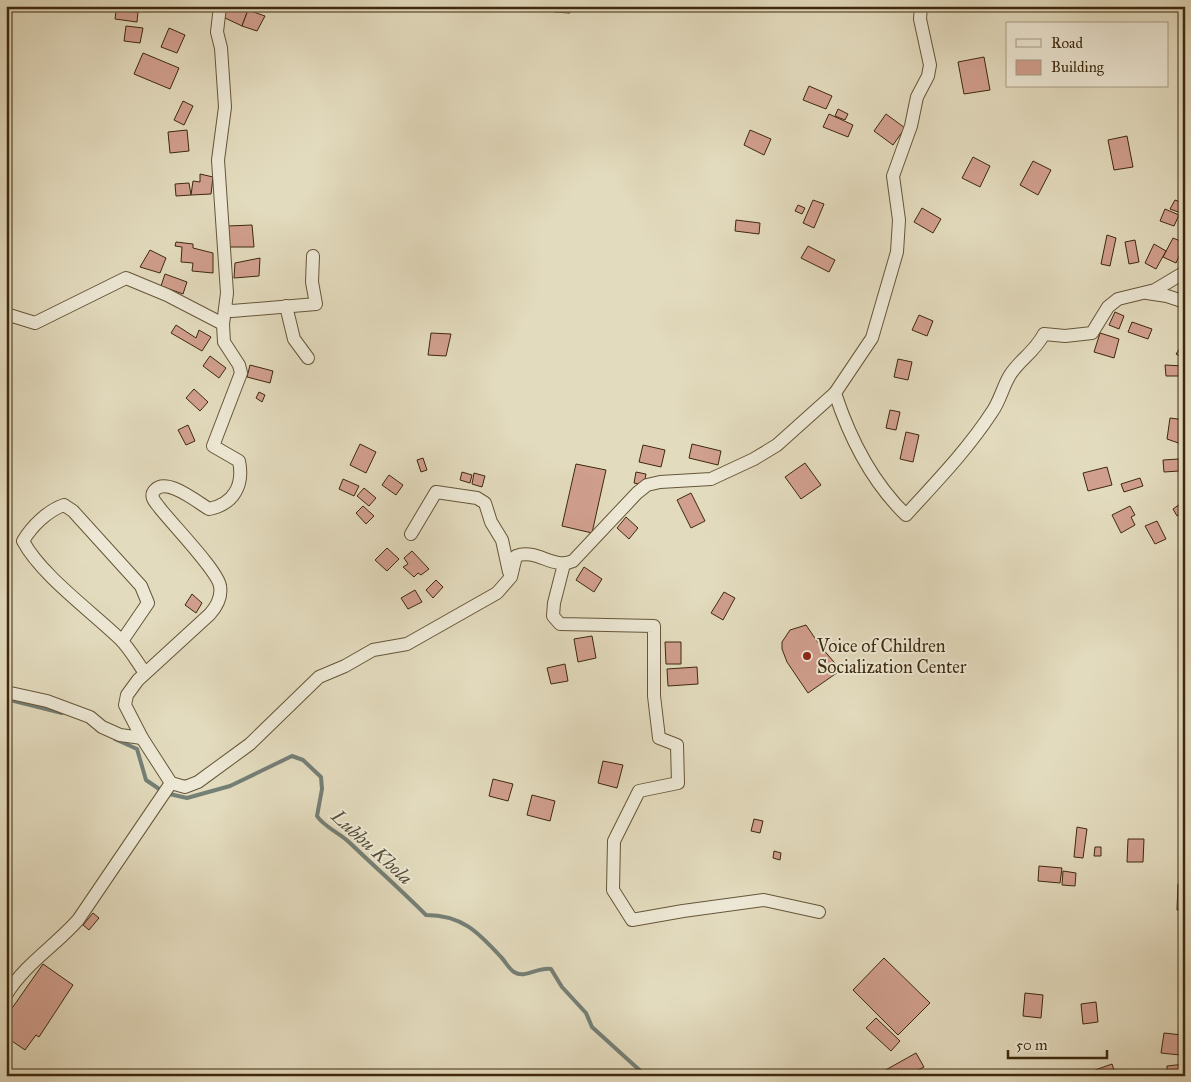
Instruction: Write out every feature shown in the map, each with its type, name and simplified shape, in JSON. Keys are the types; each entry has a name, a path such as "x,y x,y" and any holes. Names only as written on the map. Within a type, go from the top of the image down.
{"street":[{"path":"166,791 125,705 126,694 145,673 210,614 219,601 221,593 218,578 153,499 156,488 164,485 172,487 209,509 228,501 236,493 240,482 239,461 213,446 240,373 239,364 224,342 223,324 226,310 218,160 225,107 221,48 217,32 220,6"},
{"path":"6,995 24,971 44,951 65,936 78,920 166,791 198,782 250,744 319,677 345,666 373,650 406,644 497,593 510,577 516,556 524,553 564,564 573,561 637,493 647,486 660,482 710,479 754,459 777,445 835,393 872,338 897,252 899,220 893,176 911,126 916,97 928,76 930,65 920,19 921,6"},
{"path":"226,310 316,304 312,282 313,256"},
{"path":"835,393 845,423 859,454 893,502 906,515 970,443 993,411 1012,372 1036,348 1044,334 1065,336 1092,334 1108,307 1118,299 1154,290 1185,272"},
{"path":"6,314 35,323 126,278 168,295 223,324"},
{"path":"1144,293 1167,296 1185,302"},
{"path":"286,306 294,339 308,358"},
{"path":"411,534 436,492 477,498 484,503 491,522 502,540 510,577"},
{"path":"122,640 148,603 141,586 74,511 64,505 55,508 29,531 23,541 28,552 78,602 122,640 145,673"},
{"path":"564,564 554,603 553,616 560,624 654,626 654,696 659,738 677,745 678,783 639,791 614,841 613,890 632,920 764,900 819,912"},
{"path":"6,692 47,701 90,717 102,727 120,735 142,738"}],"building":[{"path":"130,6 149,6 148,10 130,8"},
{"path":"226,6 240,6 248,10 242,26 223,17"},
{"path":"554,6 571,6 570,13 554,12"},
{"path":"248,10 265,16 257,31 242,26"},
{"path":"116,11 138,12 137,22 115,19"},
{"path":"126,26 143,28 140,43 124,41"},
{"path":"169,28 185,35 177,53 161,47"},
{"path":"143,53 179,68 170,89 134,74"},
{"path":"984,57 990,90 964,94 958,62"},
{"path":"809,86 832,96 826,109 803,100"},
{"path":"183,101 193,106 184,125 174,120"},
{"path":"838,109 848,114 845,120 835,116"},
{"path":"829,114 853,125 848,137 823,127"},
{"path":"886,114 905,128 893,145 874,131"},
{"path":"187,130 189,151 170,153 168,132"},
{"path":"750,130 771,139 764,155 744,145"},
{"path":"1127,136 1133,167 1114,170 1108,140"},
{"path":"973,157 990,166 980,187 962,178"},
{"path":"1033,161 1051,170 1038,195 1020,185"},
{"path":"200,174 213,177 211,194 191,195 193,181 200,182"},
{"path":"189,183 191,195 176,196 175,184"},
{"path":"813,200 824,204 814,228 803,223"},
{"path":"1175,200 1185,204 1181,213 1170,209"},
{"path":"798,205 805,208 802,214 795,211"},
{"path":"922,208 941,219 933,233 914,222"},
{"path":"1165,209 1179,215 1174,226 1160,221"},
{"path":"736,220 760,223 759,234 735,231"},
{"path":"252,225 254,247 229,247 228,226"},
{"path":"1107,235 1116,238 1110,266 1101,264"},
{"path":"1173,238 1185,243 1176,263 1163,257"},
{"path":"1135,240 1139,262 1129,264 1125,242"},
{"path":"176,242 193,244 193,248 213,253 213,273 192,271 193,263 181,262 182,247 175,246"},
{"path":"1154,244 1166,251 1156,269 1145,263"},
{"path":"808,246 835,260 829,272 801,258"},
{"path":"150,250 166,258 160,273 140,267"},
{"path":"260,258 259,276 234,278 235,263"},
{"path":"165,274 187,282 183,294 161,286"},
{"path":"1115,312 1124,316 1119,329 1109,325"},
{"path":"919,315 933,321 927,336 912,330"},
{"path":"1132,322 1152,329 1148,339 1128,332"},
{"path":"176,325 196,338 199,330 211,337 202,351 171,333"},
{"path":"431,333 451,334 446,356 428,355"},
{"path":"1100,333 1119,339 1114,358 1094,352"},
{"path":"1185,341 1185,359 1176,354"},
{"path":"210,356 226,368 219,378 203,366"},
{"path":"898,359 912,362 908,380 894,377"},
{"path":"250,365 273,371 270,383 247,377"},
{"path":"1165,365 1183,366 1185,376 1166,376"},
{"path":"194,389 208,402 200,411 186,398"},
{"path":"259,392 265,395 262,402 256,398"},
{"path":"890,410 900,412 896,430 886,428"},
{"path":"1170,418 1185,420 1184,445 1167,439"},
{"path":"188,425 195,441 186,445 178,430"},
{"path":"906,432 919,435 913,462 900,459"},
{"path":"360,444 376,452 366,473 350,465"},
{"path":"692,444 721,451 718,465 689,458"},
{"path":"643,445 665,450 661,467 639,462"},
{"path":"423,458 427,470 421,472 417,460"},
{"path":"1179,459 1179,471 1164,472 1163,460"},
{"path":"805,463 821,485 801,499 785,477"},
{"path":"576,464 606,470 592,533 562,526"},
{"path":"1107,467 1112,485 1088,491 1083,473"},
{"path":"462,472 472,475 470,483 460,480"},
{"path":"636,472 646,474 644,485 634,483"},
{"path":"474,473 485,476 482,487 472,484"},
{"path":"389,475 403,485 396,495 382,485"},
{"path":"1140,478 1143,486 1124,492 1121,484"},
{"path":"343,479 359,486 354,496 339,489"},
{"path":"364,488 376,498 369,506 357,496"},
{"path":"691,493 705,521 691,528 677,500"},
{"path":"1183,502 1185,510 1177,516 1173,509"},
{"path":"363,506 374,516 366,524 356,513"},
{"path":"1130,506 1135,515 1131,517 1135,525 1121,533 1112,515"},
{"path":"626,517 638,528 629,539 617,528"},
{"path":"1157,521 1166,539 1155,544 1145,526"},
{"path":"387,548 399,559 387,571 375,560"},
{"path":"412,551 429,569 421,575 418,573 414,577 403,567 408,564 404,558"},
{"path":"584,567 602,579 594,592 576,580"},
{"path":"436,580 443,587 433,598 426,590"},
{"path":"415,590 422,602 408,609 401,598"},
{"path":"724,592 735,598 723,620 711,613"},
{"path":"192,594 202,603 196,613 185,605"},
{"name":"Voice of Children Socialization Center","path":"806,625 821,647 841,670 808,693 787,662 782,649 782,642 790,630"},
{"path":"592,636 596,658 578,662 574,639"},
{"path":"665,642 681,642 681,664 666,664"},
{"path":"565,664 568,681 551,684 547,668"},
{"path":"697,667 698,684 668,686 667,669"},
{"path":"603,761 623,765 617,788 598,783"},
{"path":"493,779 513,784 508,801 489,796"},
{"path":"532,795 555,801 550,821 527,815"},
{"path":"754,819 763,821 760,833 751,831"},
{"path":"1077,827 1087,829 1083,858 1074,857"},
{"path":"1128,839 1144,839 1143,862 1127,862"},
{"path":"1095,847 1101,847 1101,856 1094,856"},
{"path":"774,851 781,853 780,860 773,858"},
{"path":"1039,866 1062,868 1060,883 1038,881"},
{"path":"1063,871 1076,873 1075,886 1062,885"},
{"path":"1178,884 1185,884 1185,910 1177,910"},
{"path":"93,913 99,918 89,930 83,925"},
{"path":"884,958 930,1003 898,1035 853,990"},
{"path":"43,964 73,985 39,1037 36,1035 25,1050 6,1037 6,1020 10,1015 8,1014"},
{"path":"1025,993 1043,995 1041,1018 1023,1016"},
{"path":"1096,1002 1098,1022 1083,1024 1081,1004"},
{"path":"876,1018 900,1041 891,1051 866,1028"},
{"path":"1164,1033 1182,1035 1180,1055 1161,1053"},
{"path":"916,1053 924,1067 907,1076 884,1076 882,1072"},
{"path":"1112,1064 1116,1076 1097,1076 1095,1070"},
{"path":"1185,1064 1185,1076 1167,1076 1167,1066"}],"waterway":[{"name":"Lubhu Khola","path":"6,699 62,713"},
{"name":"Lubhu Khola","path":"115,739 137,749 146,780 165,793 187,798 230,786 292,756 303,760 321,777 322,789 317,816 324,823 350,843 426,915 450,918 468,927 485,940 514,972 527,974 551,969 562,987 586,1013 592,1027 646,1076"}],"place":[{"name":"Voice of Children Socialization Center","path":"807,656"}]}
